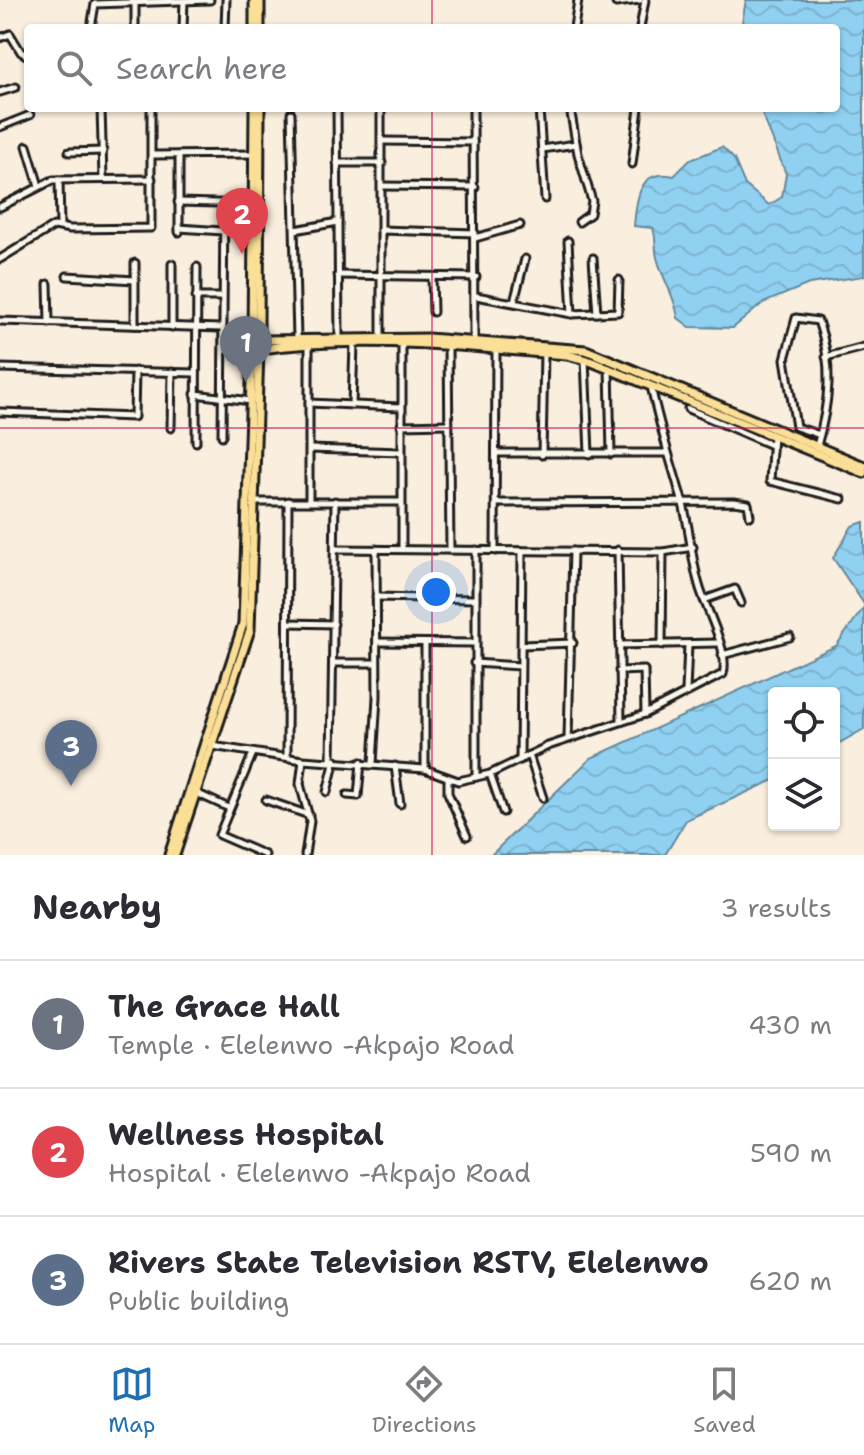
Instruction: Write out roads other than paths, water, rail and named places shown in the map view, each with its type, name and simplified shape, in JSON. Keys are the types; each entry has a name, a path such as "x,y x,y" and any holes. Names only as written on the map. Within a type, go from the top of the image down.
{"main road":[{"path":"254,0 254,24"},
{"path":"260,0 260,24"},
{"path":"175,855 250,630 259,364 254,204 257,112"},
{"path":"169,855 243,624 252,402 259,326 257,112"},
{"path":"259,326 276,343 448,345 585,359 772,440 864,466"},
{"path":"257,345 297,338 381,336 474,339 586,350 817,446 864,473"},
{"path":"259,364 276,343"}],"street":[{"path":"91,24 93,5 210,0"},
{"path":"225,24 226,0"},
{"path":"575,24 578,0"},
{"path":"616,3 642,0 640,24"},
{"path":"183,24 184,1"},
{"path":"135,3 135,24"},
{"path":"0,38 12,35 24,54"},
{"path":"0,92 16,87"},
{"path":"101,112 103,179"},
{"path":"0,259 45,230 60,226 70,229 151,228 151,112"},
{"path":"337,112 339,337"},
{"path":"381,112 381,336"},
{"path":"473,112 474,339"},
{"path":"539,112 545,199"},
{"path":"571,112 592,201 590,214 579,222"},
{"path":"632,164 638,112"},
{"path":"291,113 297,338"},
{"path":"0,127 30,115"},
{"path":"382,141 473,142"},
{"path":"542,149 576,144"},
{"path":"27,146 39,186"},
{"path":"69,152 103,151"},
{"path":"153,155 254,154"},
{"path":"179,155 179,230 223,231"},
{"path":"337,163 382,163"},
{"path":"0,207 39,186 59,180 152,179"},
{"path":"59,180 60,226"},
{"path":"382,186 475,187"},
{"path":"178,202 254,204"},
{"path":"222,436 224,204"},
{"path":"295,230 338,222"},
{"path":"381,230 475,236 520,225"},
{"path":"568,241 572,314"},
{"path":"593,258 597,313"},
{"path":"514,302 525,259"},
{"path":"135,263 135,325"},
{"path":"172,264 172,327"},
{"path":"196,442 197,267"},
{"path":"338,275 476,277"},
{"path":"67,276 135,280"},
{"path":"432,277 433,312"},
{"path":"476,296 572,314 618,312 619,280"},
{"path":"48,284 49,323"},
{"path":"196,297 222,297"},
{"path":"817,446 820,435 829,399 826,357 819,322 796,318 785,359 796,427 820,435"},
{"path":"0,321 221,328"},
{"path":"352,405 354,344"},
{"path":"402,344 402,548"},
{"path":"309,345 309,501"},
{"path":"448,345 450,550"},
{"path":"826,357 864,347"},
{"path":"495,551 496,348"},
{"path":"542,455 544,353"},
{"path":"585,359 589,454"},
{"path":"0,368 195,373"},
{"path":"609,368 611,454"},
{"path":"0,412 134,417 135,371"},
{"path":"171,428 172,372"},
{"path":"212,746 303,760 425,769 442,773 448,779 464,781 490,774 568,738 645,714 723,674 722,655 713,619 704,600 682,501 666,453 651,386"},
{"path":"195,394 252,402"},
{"path":"309,403 400,407"},
{"path":"688,409 772,440 770,481 842,499"},
{"path":"401,425 448,424"},
{"path":"310,449 401,452"},
{"path":"496,453 666,453"},
{"path":"287,757 288,501"},
{"path":"327,792 333,761 335,501"},
{"path":"496,503 682,501 748,504 750,516"},
{"path":"255,502 401,502"},
{"path":"335,549 663,552 693,547"},
{"path":"373,763 376,549"},
{"path":"476,550 476,777"},
{"path":"618,550 621,721"},
{"path":"520,760 522,551"},
{"path":"568,738 573,643 573,551"},
{"path":"662,645 663,552"},
{"path":"704,600 735,589 741,603"},
{"path":"376,597 474,599"},
{"path":"288,623 334,624"},
{"path":"722,655 790,637"},
{"path":"377,642 474,643"},
{"path":"425,643 425,769"},
{"path":"522,645 573,643"},
{"path":"619,645 718,643"},
{"path":"686,691 688,645"},
{"path":"334,663 376,663"},
{"path":"474,663 520,666"},
{"path":"619,671 644,670 645,714"},
{"path":"253,753 219,835 265,855"},
{"path":"529,755 543,798"},
{"path":"303,760 300,784 309,815 305,855"},
{"path":"347,795 358,796 361,762"},
{"path":"395,766 400,804"},
{"path":"490,774 503,812"},
{"path":"448,779 448,793 467,836"},
{"path":"196,793 229,808"},
{"path":"266,800 309,815"}],"water":[{"path":"746,0 864,0 864,276 809,284 763,303 733,328 690,327 678,318 660,269 653,228 634,226 642,187 653,176 674,176 690,160 722,147 734,159 745,185 769,205 782,197 786,174 762,112 840,112 840,24 742,24"},
{"path":"864,522 864,604 833,558 852,526"},
{"path":"864,607 864,729 840,743 840,687 768,687 768,783 686,820 665,855 491,855 591,758 836,646"}],"place":[{"name":"Wellness Hospital","path":"242,254"},
{"name":"The Grace Hall","path":"246,382"},
{"name":"Rivers State Television RSTV, Elelenwo","path":"71,786"}]}
